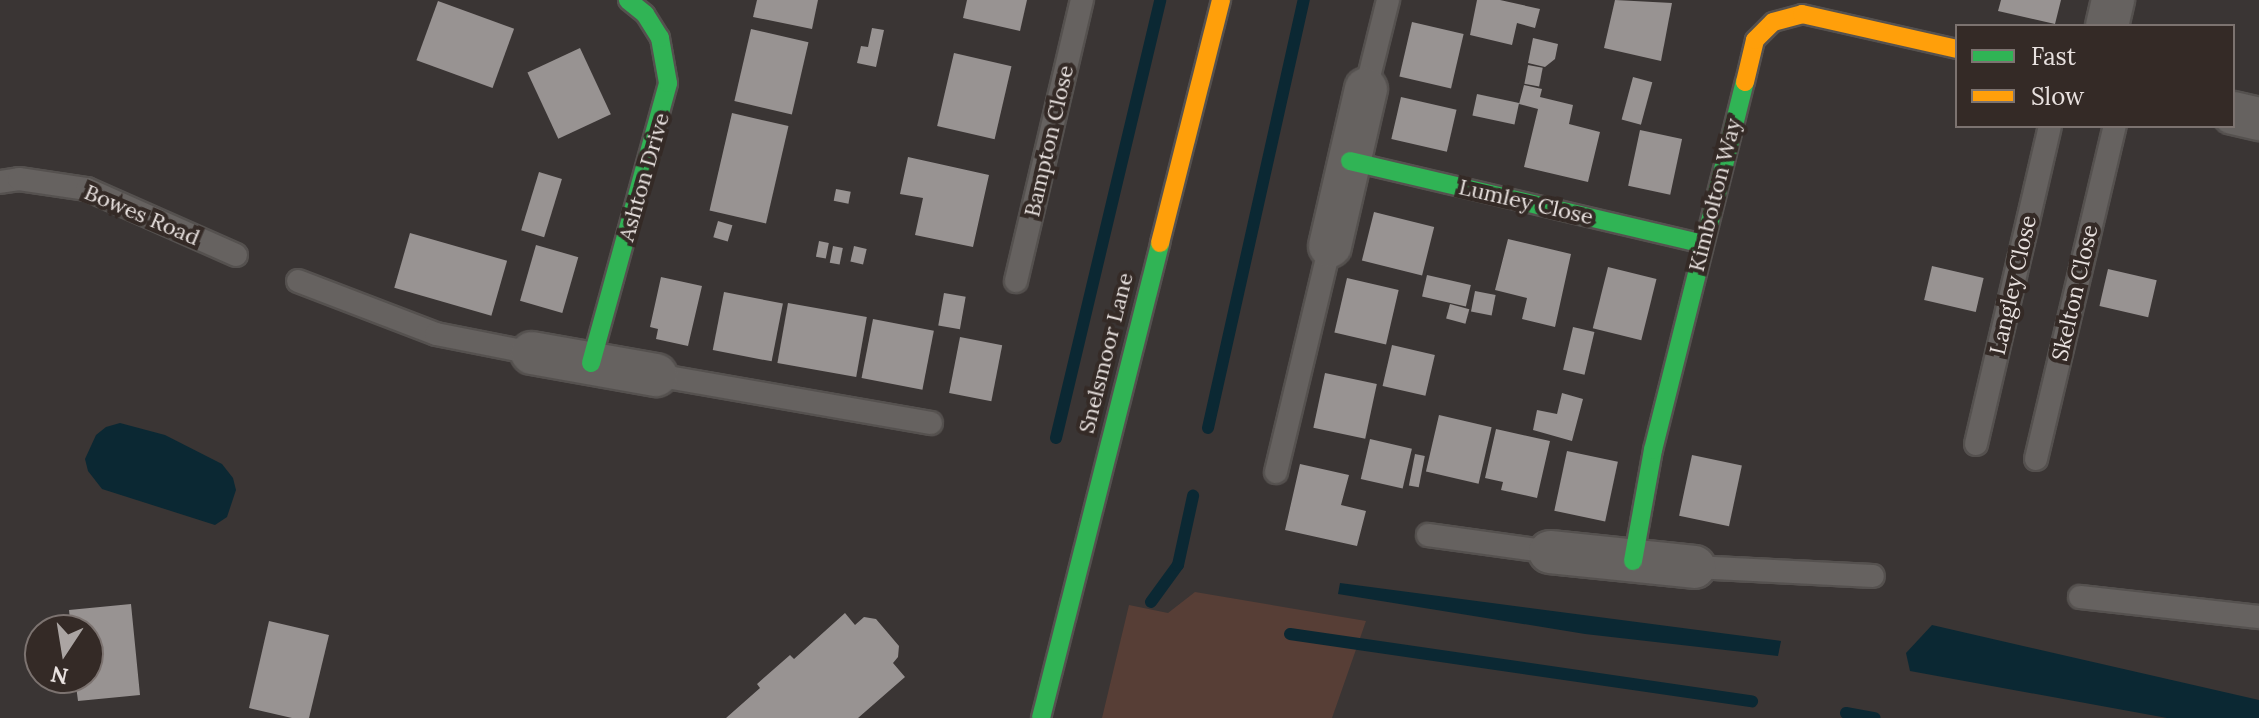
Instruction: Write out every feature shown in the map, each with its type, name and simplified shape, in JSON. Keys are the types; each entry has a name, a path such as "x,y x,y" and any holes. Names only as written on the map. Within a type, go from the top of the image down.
{"street":[{"name":"Ashton Drive","path":"591,363 668,83 660,38 645,14 628,0"},
{"name":"Snelsmoor Lane","path":"1041,718 1221,0"},
{"path":"2107,24 2113,0"},
{"path":"1778,19 1802,14 1955,49"},
{"name":"Kimbolton Way","path":"1633,561 1653,450 1749,53 1764,28 1778,19"},
{"path":"1330,246 1366,89"},
{"path":"2235,113 2259,119"},
{"name":"Lumley Close","path":"1350,161 1703,244"},
{"path":"532,353 656,375"},
{"path":"1550,552 1694,567"}],"lane":[{"name":"Bampton Close","path":"1016,281 1082,0"},
{"path":"1366,89 1388,0"},
{"path":"1765,0 1778,19"},
{"name":"Langley Close","path":"1976,444 2050,128"},
{"name":"Skelton Close","path":"2036,459 2115,128"},
{"name":"Bowes Road","path":"0,182 19,179 87,189 236,255"},
{"path":"1276,472 1330,246"},
{"path":"298,281 436,334 532,353"},
{"path":"656,375 931,423"},
{"path":"1428,535 1550,552"},
{"path":"1694,567 1873,576"},
{"path":"2080,597 2259,617"}],"shaded area":[{"path":"1195,592 1366,621 1332,718 1102,718 1129,605 1168,613"}],"water":[{"path":"120,423 165,435 222,464 233,478 236,490 227,517 215,525 102,489 88,471 85,459 96,435 106,427"},
{"path":"1340,583 1781,641 1778,656 1585,634 1338,594"},
{"path":"1932,625 2259,700 2259,718 2167,718 1910,671 1906,653"}],"building":[{"path":"757,0 818,0 812,29 753,17"},
{"path":"967,0 1027,0 1020,31 963,18"},
{"path":"1477,0 1500,0 1540,9 1535,28 1517,23 1512,45 1470,35"},
{"path":"1615,0 1672,3 1661,61 1604,48"},
{"path":"2001,0 2061,0 2055,24 1998,11"},
{"path":"438,1 514,29 493,88 416,60"},
{"path":"1412,22 1464,34 1451,88 1399,77"},
{"path":"872,28 884,30 876,67 857,63 861,46 868,47"},
{"path":"751,29 808,42 792,114 734,101"},
{"path":"1533,38 1558,44 1555,59 1545,67 1528,63"},
{"path":"580,48 611,114 558,139 527,73"},
{"path":"954,53 1011,66 995,139 937,126"},
{"path":"1528,65 1543,68 1539,87 1524,84"},
{"path":"1633,77 1652,82 1641,125 1622,120"},
{"path":"1524,85 1542,89 1540,97 1573,105 1569,124 1600,132 1588,182 1524,167 1538,109 1519,104"},
{"path":"1477,94 1519,103 1514,124 1472,116"},
{"path":"1401,97 1457,110 1447,152 1391,139"},
{"path":"732,113 789,126 766,223 710,210"},
{"path":"1640,130 1682,139 1670,195 1628,186"},
{"path":"908,157 989,175 973,247 915,235 923,198 900,194"},
{"path":"539,172 562,179 544,237 521,230"},
{"path":"836,189 851,192 848,204 834,201"},
{"path":"1374,212 1434,227 1422,276 1362,261"},
{"path":"718,221 732,225 728,241 713,237"},
{"path":"410,233 507,261 491,316 394,288"},
{"path":"1508,239 1571,254 1555,327 1522,319 1527,298 1495,290"},
{"path":"819,241 829,243 826,259 816,257"},
{"path":"536,245 578,257 562,313 520,301"},
{"path":"833,246 843,248 840,265 830,263"},
{"path":"854,246 867,249 863,265 850,262"},
{"path":"1932,266 1984,278 1976,312 1924,300"},
{"path":"1608,267 1657,279 1641,340 1593,328"},
{"path":"2108,269 2157,280 2148,317 2099,306"},
{"path":"1427,275 1471,285 1466,307 1422,296"},
{"path":"661,277 702,286 688,346 656,339 658,329 650,327"},
{"path":"1347,278 1399,290 1386,344 1334,333"},
{"path":"1475,291 1496,295 1492,316 1471,312"},
{"path":"724,292 783,303 772,361 713,350"},
{"path":"944,293 966,297 960,329 938,325"},
{"path":"788,303 867,317 856,377 777,363"},
{"path":"1450,304 1469,309 1465,324 1446,318"},
{"path":"873,319 934,331 922,390 862,378"},
{"path":"1573,327 1594,332 1585,375 1563,370"},
{"path":"960,337 1002,345 991,401 949,393"},
{"path":"1392,345 1435,355 1425,396 1383,386"},
{"path":"1325,373 1377,384 1365,439 1313,428"},
{"path":"1562,393 1583,399 1572,441 1533,430 1537,410 1557,414"},
{"path":"1439,415 1492,427 1479,484 1426,472"},
{"path":"1496,429 1550,441 1537,498 1501,490 1503,482 1485,478"},
{"path":"1370,439 1412,449 1403,489 1361,479"},
{"path":"1567,451 1618,462 1605,521 1554,511"},
{"path":"1415,454 1425,456 1419,487 1409,485"},
{"path":"1692,455 1742,466 1729,526 1679,516"},
{"path":"1300,464 1349,475 1341,505 1366,511 1357,546 1285,530"},
{"path":"131,604 140,695 78,701 77,694 104,694 104,614 69,614 69,610"},
{"path":"845,613 855,625 864,617 876,619 899,646 898,657 893,663 905,677 858,718 726,718 760,688 757,684 790,655 794,659"},
{"path":"269,621 329,635 309,718 292,718 249,708"}],"waterway":[{"path":"1056,438 1160,0"},
{"path":"1208,428 1304,0"},
{"path":"1151,602 1178,565 1193,496"},
{"path":"1290,634 1752,701"},
{"path":"1846,713 1875,718"}],"traffic: fast":[{"path":"591,363 668,83 660,38 645,14 628,0"},
{"path":"1633,561 1653,450 1745,82"},
{"path":"1350,161 1703,244"},
{"path":"1041,718 1160,243"}],"traffic: slow":[{"path":"1160,243 1221,0"},
{"path":"1745,82 1755,40 1773,22 1802,14 1955,49"}]}
